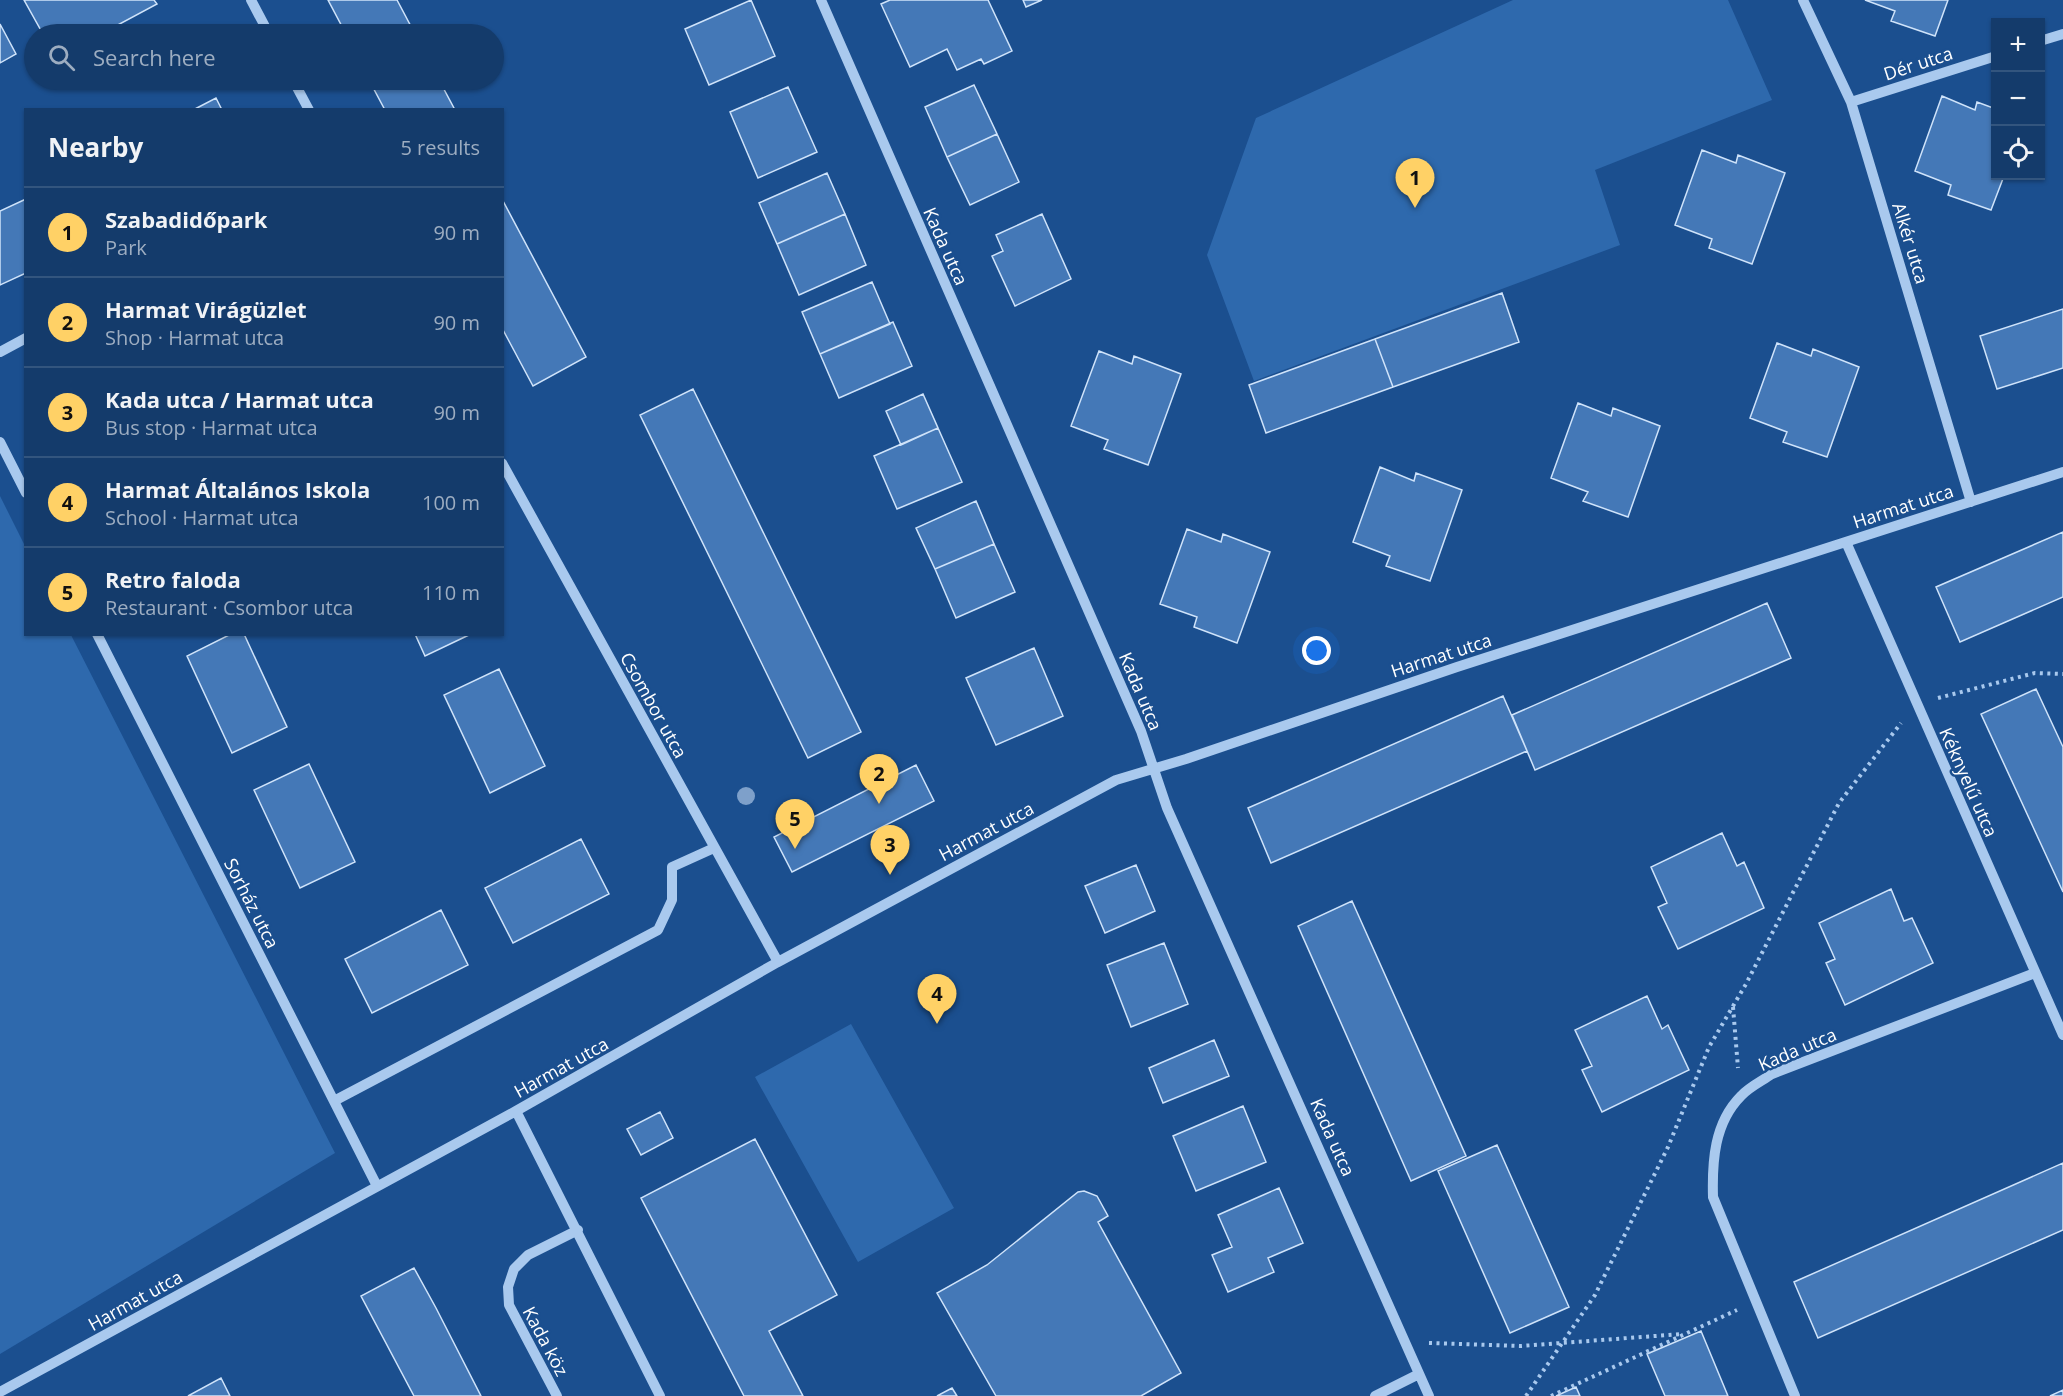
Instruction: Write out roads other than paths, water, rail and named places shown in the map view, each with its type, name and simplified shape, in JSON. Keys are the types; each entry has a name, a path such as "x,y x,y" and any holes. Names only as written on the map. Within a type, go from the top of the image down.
{"street":[{"path":"251,0 264,24"},
{"name":"Kada utca","path":"821,0 1141,731 1167,808 1428,1396"},
{"name":"Alkér utca","path":"1803,0 1851,102 1971,502"},
{"path":"2045,39 2063,34"},
{"name":"Dér utca","path":"1851,102 1991,57"},
{"path":"298,90 308,108"},
{"path":"0,352 24,339"},
{"path":"0,442 24,489"},
{"name":"Csombor utca","path":"504,467 778,962"},
{"name":"Harmat utca","path":"0,1392 516,1111 778,962 1116,780 1186,759 1457,667 2063,472"},
{"name":"Kéknyelű utca","path":"1846,542 2063,1035"},
{"name":"Sorház utca","path":"99,636 377,1186"},
{"path":"334,1101 658,930 672,900 672,867 714,848"},
{"name":"Kada utca","path":"1795,1396 1754,1303 1713,1197 1712,1166 1718,1133 1740,1096 1772,1074 2035,973"},
{"path":"516,1111 660,1396"},
{"name":"Kada köz","path":"557,1396 509,1305 508,1287 514,1269 528,1255 578,1230"},
{"path":"1375,1396 1419,1374"}],"place":[{"name":"Szabadidőpark","path":"1415,208"},
{"name":"Harmat Virágüzlet","path":"879,804"},
{"name":"Retro faloda","path":"795,849"},
{"name":"Kada utca / Harmat utca","path":"890,875"},
{"name":"Harmat Általános Iskola","path":"937,1024"}]}
